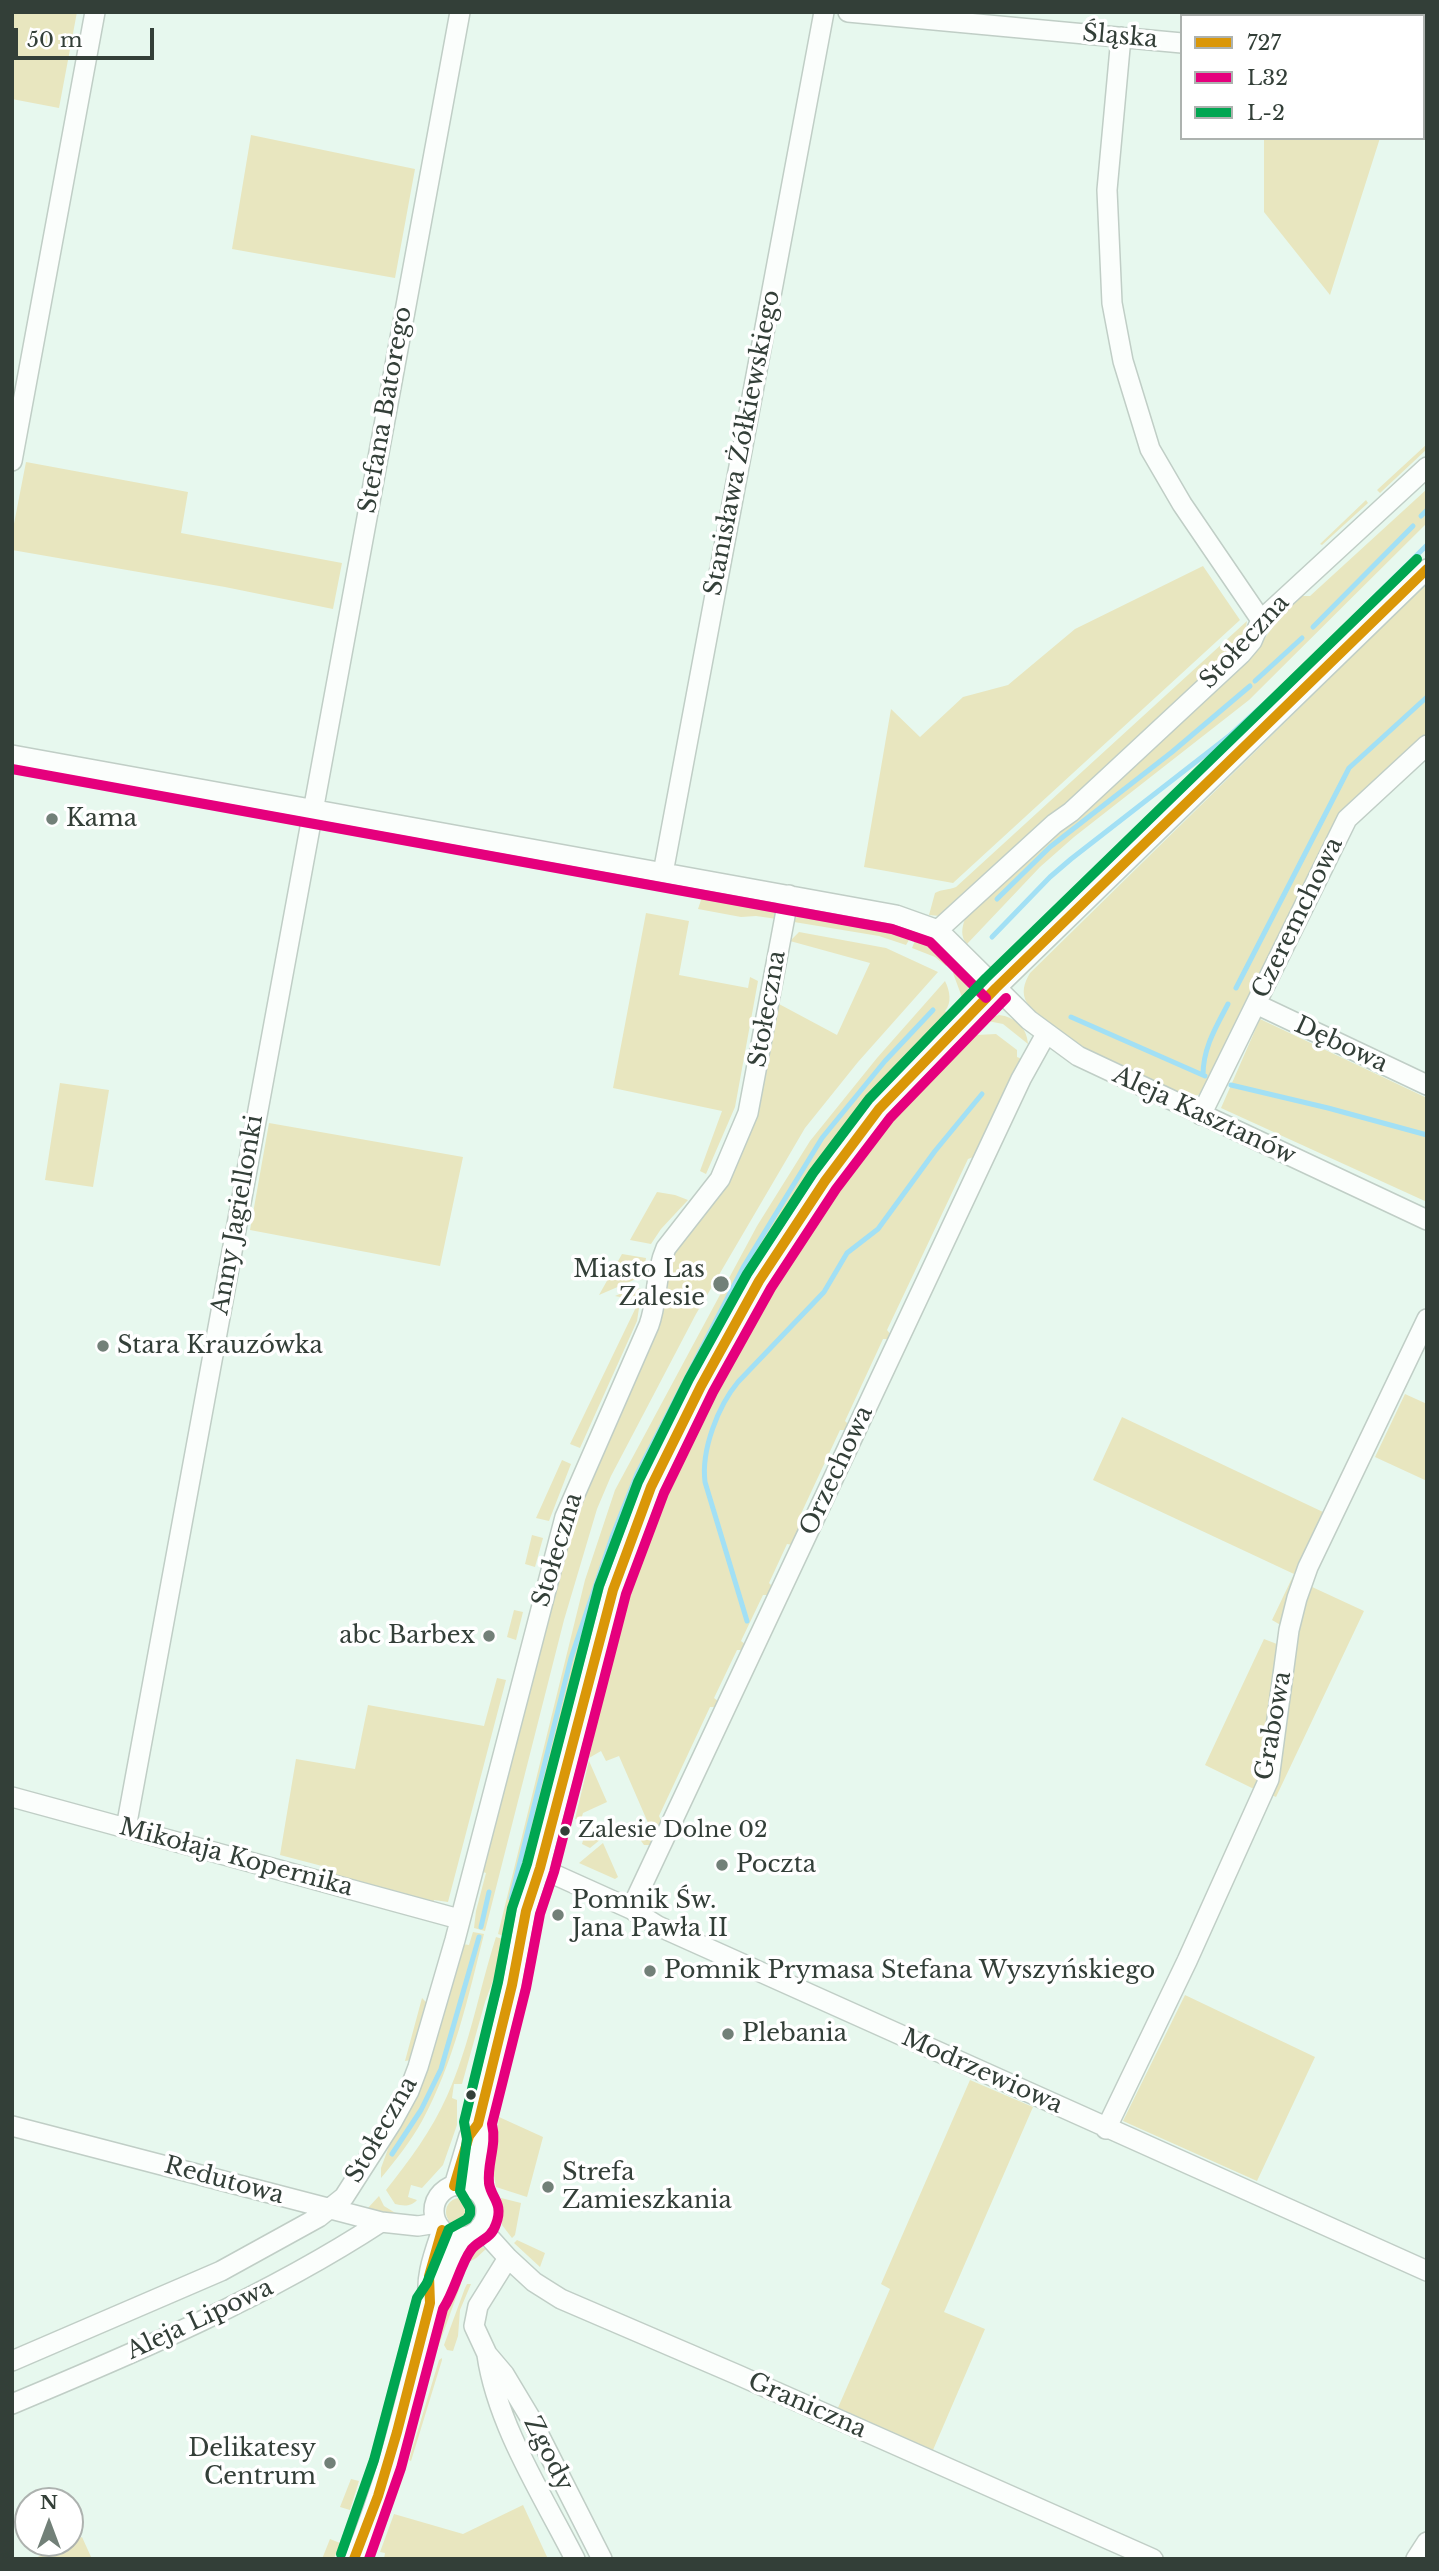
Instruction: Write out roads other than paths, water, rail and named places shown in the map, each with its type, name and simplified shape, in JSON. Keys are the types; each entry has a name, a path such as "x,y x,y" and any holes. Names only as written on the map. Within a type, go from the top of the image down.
{"street":[{"path":"12,461 95,12"},
{"name":"Stefana Batorego","path":"313,809 460,12"},
{"name":"Stanisława Żółkiewskiego","path":"663,873 824,12"},
{"name":"Śląska","path":"848,12 1180,43"},
{"path":"1121,37 1107,190 1112,303 1123,361 1150,449 1181,504 1261,620"},
{"name":"Stołeczna","path":"938,930 1241,654 1252,641 1261,620 1427,467"},
{"path":"454,2186 469,2136 478,2124 512,1985 526,1911 540,1868 613,1590 651,1487 701,1386 760,1281 825,1181 879,1109 996,988 1427,569"},
{"name":"Czeremchowa","path":"1201,1115 1347,819 1427,745"},
{"path":"12,755 897,915 938,930"},
{"name":"Anny Jagiellonki","path":"126,1828 313,809"},
{"name":"Stołeczna","path":"331,2209 344,2197 410,2091 459,1919 565,1517 649,1325 656,1303 660,1262 666,1248 720,1179 748,1113 789,895"},
{"name":"Aleja Kasztanów","path":"938,930 1046,1034 1091,1063 1427,1220"},
{"name":"Dębowa","path":"1256,1004 1427,1085"},
{"name":"Orzechowa","path":"631,1909 1021,1079 1046,1034"},
{"name":"Grabowa","path":"1107,2129 1269,1779 1289,1630 1297,1598 1308,1567 1427,1319"},
{"name":"Mikołaja Kopernika","path":"12,1797 459,1919"},
{"name":"Modrzewiowa","path":"540,1868 631,1909 658,1926 1427,2271"},
{"path":"474,2190 481,2138 478,2124"},
{"name":"Redutowa","path":"12,2126 381,2222 447,2230"},
{"path":"454,2186 474,2190 484,2203 484,2219 480,2227 468,2235 447,2230 434,2208 436,2201 446,2189 454,2186"},
{"name":"Aleja Lipowa","path":"12,2361 221,2271 277,2242 331,2209"},
{"name":"Aleja Lipowa","path":"12,2404 237,2304 307,2268 381,2222"},
{"name":"Graniczna","path":"480,2227 534,2282 561,2299 1153,2559"},
{"path":"354,2559 365,2534 382,2478 430,2303 428,2288 434,2258 447,2230"},
{"name":"Zgody","path":"508,2258 478,2306 474,2326 487,2354 491,2380 513,2436 575,2559"},
{"name":"Zgody","path":"487,2354 505,2374 531,2419 602,2559"},
{"path":"1416,2559 1427,2542"}],"waterway":[{"path":"1421,516 1427,510"},
{"path":"1313,627 1413,526"},
{"path":"992,937 1071,859 1229,736 1301,670 1427,545"},
{"path":"1255,681 1302,638"},
{"path":"997,899 1050,847 1172,752 1250,686"},
{"path":"1236,988 1349,768 1427,697"},
{"path":"1203,1075 1208,1047 1228,1004"},
{"path":"511,1898 571,1658 612,1537 637,1474 744,1266 822,1138 885,1061 933,1010"},
{"path":"1071,1017 1205,1076"},
{"path":"1231,1085 1427,1135"},
{"path":"747,1621 705,1482 704,1470 712,1429 738,1382 824,1292 847,1253 878,1229 935,1151 982,1094"},
{"path":"481,1927 489,1892"},
{"path":"392,2154 421,2110 441,2069 479,1937"}],"place":[{"name":"Kama","path":"52,819"},
{"name":"Miasto Las Zalesie","path":"721,1284"},
{"name":"Stara Krauzówka","path":"103,1346"},
{"name":"abc Barbex","path":"489,1636"},
{"name":"Zalesie Dolne 02","path":"565,1831"},
{"name":"Poczta","path":"722,1865"},
{"name":"Pomnik Św. Jana Pawła II","path":"558,1915"},
{"name":"Pomnik Prymasa Stefana Wyszyńskiego","path":"650,1971"},
{"name":"Plebania","path":"728,2034"},
{"name":"Strefa Zamieszkania","path":"548,2187"},
{"name":"Delikatesy Centrum","path":"330,2463"}]}
